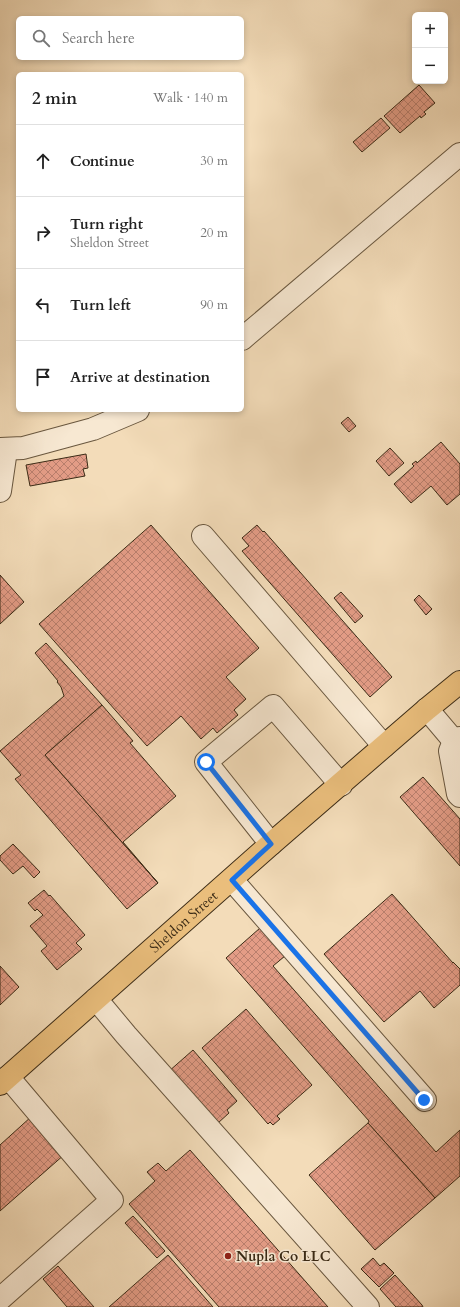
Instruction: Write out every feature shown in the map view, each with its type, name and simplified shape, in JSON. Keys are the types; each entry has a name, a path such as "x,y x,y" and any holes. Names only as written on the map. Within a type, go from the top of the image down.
{"main road":[{"name":"Sheldon Street","path":"4,1081 271,844 460,682"}],"lane":[{"path":"244,337 458,158"},
{"path":"0,491 3,449 23,448 93,429 133,412"},
{"path":"203,536 384,746"},
{"path":"271,844 206,762 273,706 341,785"},
{"path":"427,709 457,740 450,751 458,794 460,796"},
{"path":"232,880 424,1100"},
{"path":"96,999 126,1035 368,1307"},
{"path":"0,1299 112,1200 4,1081"}],"building":[{"path":"419,85 435,103 424,112 426,114 421,118 420,116 400,133 384,116"},
{"path":"381,118 390,128 362,152 353,142"},
{"path":"348,417 356,426 349,432 341,423"},
{"path":"441,442 460,464 460,494 447,505 431,486 411,503 394,484 414,466 412,464 416,461 417,463"},
{"path":"390,448 404,463 389,476 376,461"},
{"path":"86,454 88,468 83,469 85,476 30,486 26,465"},
{"path":"151,525 259,648 226,677 246,699 234,710 238,715 217,733 213,728 201,739 181,716 147,746 39,624"},
{"path":"257,525 263,532 264,531 392,677 370,697 242,551 249,546 242,538"},
{"path":"0,575 24,602 0,624"},
{"path":"341,592 363,616 355,623 334,598"},
{"path":"419,595 432,609 426,615 414,600"},
{"path":"46,643 102,705 45,755 158,883 127,909 15,779 21,775 0,751 64,696 61,687 57,682 58,681 35,653"},
{"path":"102,705 133,741 130,743 176,796 123,842 158,883 45,755"},
{"path":"423,777 460,819 460,866 400,797"},
{"path":"13,844 40,872 34,878 23,866 13,874 0,860 0,856"},
{"path":"44,890 85,935 76,943 82,949 57,970 41,951 47,946 30,926 43,915 37,909 35,911 28,903"},
{"path":"392,894 460,969 460,985 434,1008 420,991 384,1022 324,954"},
{"path":"260,928 285,956 273,966 436,1152 460,1130 460,1176 435,1198 368,1123 369,1121 226,958"},
{"path":"0,966 19,987 0,1005"},
{"path":"246,1009 312,1085 277,1116 280,1119 273,1125 270,1122 268,1124 202,1048"},
{"path":"193,1050 237,1101 227,1110 229,1113 218,1123 168,1072"},
{"path":"32,1116 65,1154 0,1211 0,1145"},
{"path":"368,1123 435,1198 375,1250 309,1175"},
{"name":"Nupla Co LLC","path":"190,1150 328,1307 219,1307 129,1204 155,1181 147,1172 158,1163 166,1171"},
{"path":"133,1216 165,1251 157,1258 125,1223"},
{"path":"168,1255 213,1307 109,1307"},
{"path":"373,1258 380,1266 384,1263 394,1273 379,1287 361,1269"},
{"path":"58,1266 94,1307 67,1307 43,1279"},
{"path":"395,1275 423,1307 396,1307 380,1289"}],"place":[{"name":"Nupla Co LLC","path":"228,1256"}],"route":[{"path":"206,762 271,844 232,880 424,1100"}]}
